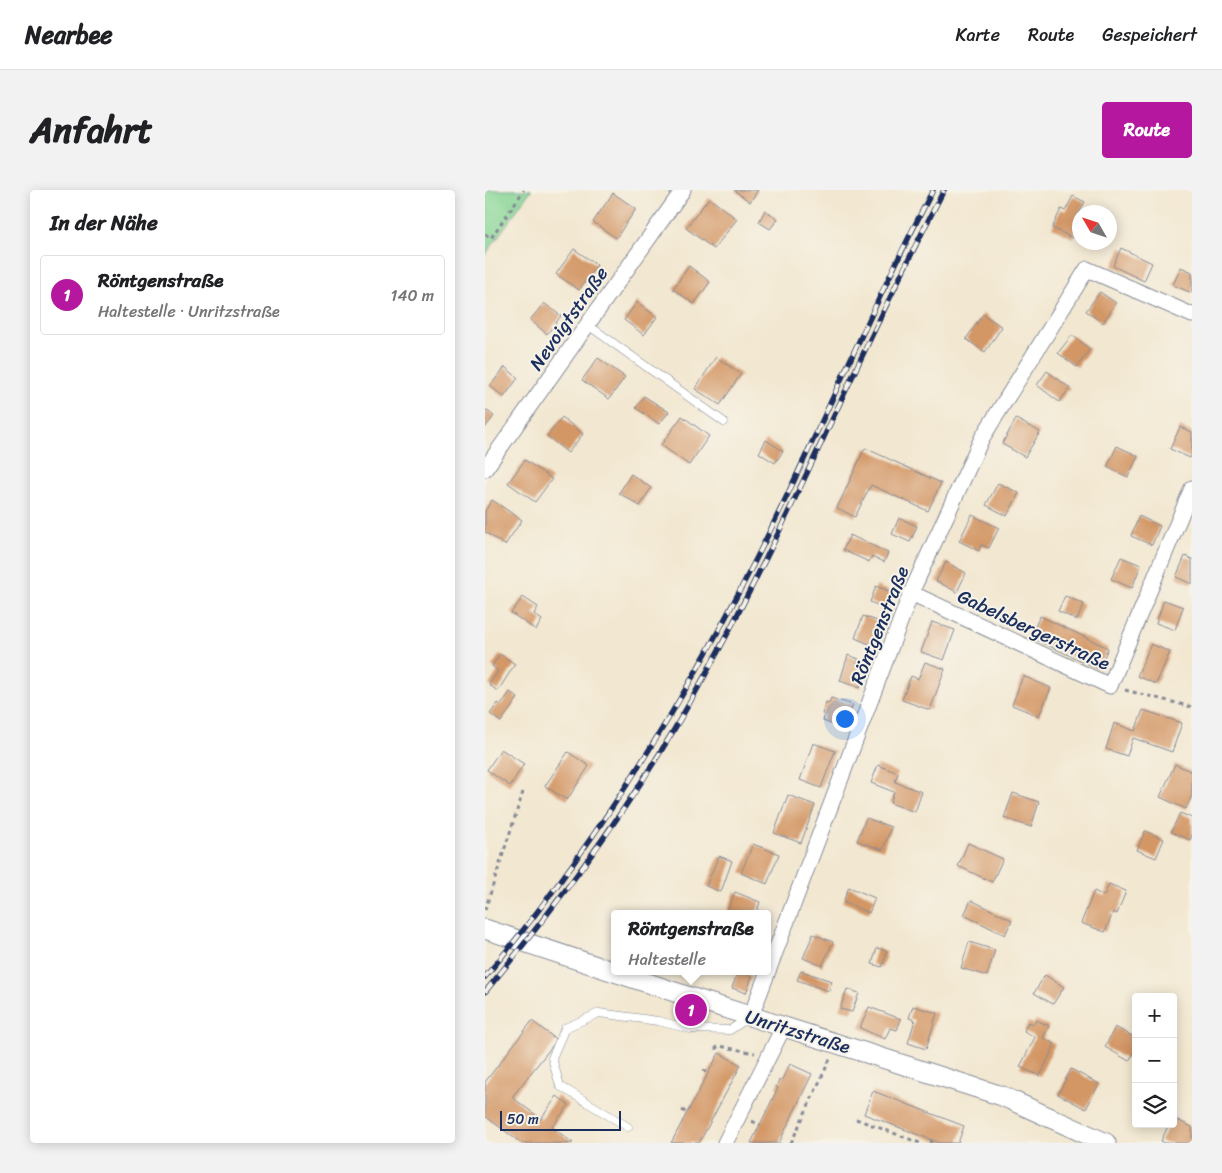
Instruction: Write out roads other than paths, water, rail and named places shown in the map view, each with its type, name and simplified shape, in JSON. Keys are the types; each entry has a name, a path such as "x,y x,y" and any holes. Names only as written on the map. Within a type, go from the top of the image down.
{"street":[{"name":"Nevoigtstraße","path":"485,469 683,190"},
{"name":"Röntgenstraße","path":"771,963 911,593 982,438 1087,269 1192,315"},
{"name":"Gabelsbergerstraße","path":"911,593 1110,686 1192,488"},
{"name":"Unritzstraße","path":"485,929 611,971"},
{"name":"Unritzstraße","path":"623,975 1002,1096 1106,1143"},
{"name":"Röntgenstraße","path":"751,1016 767,975"},
{"path":"725,1143 784,1026"}],"lane":[{"path":"587,325 724,422"},
{"path":"628,1126 560,1086 552,1058 565,1028 599,1013 658,1021 691,1029 730,1030 751,1016"}],"railway":[{"path":"485,977 524,929 597,830 664,726 695,673 753,565 799,471 886,283 933,190"},
{"path":"485,992 542,921 596,848 647,773 694,695 760,570 881,316 944,190"}],"place":[{"name":"Röntgenstraße","path":"691,1010"}]}
